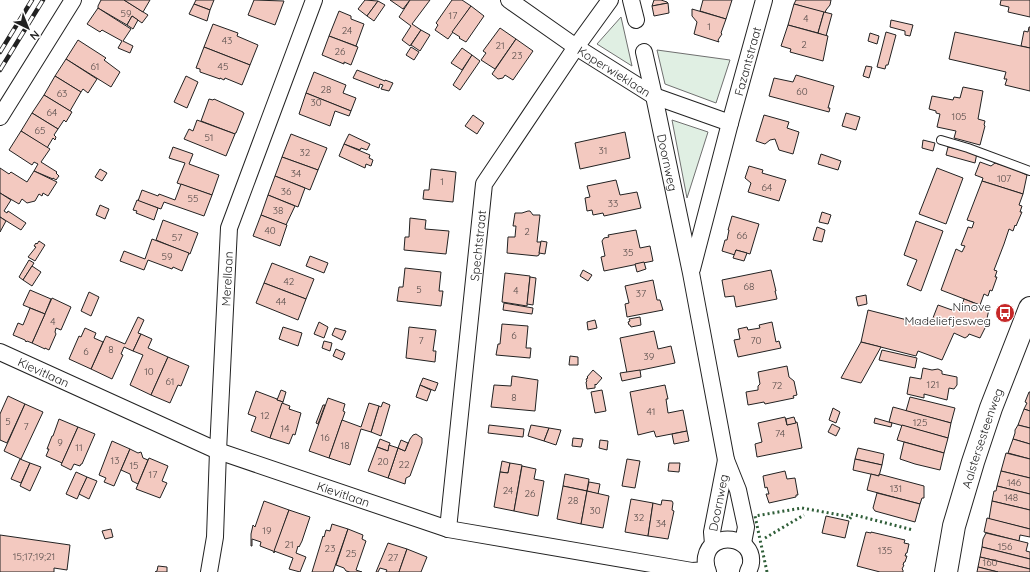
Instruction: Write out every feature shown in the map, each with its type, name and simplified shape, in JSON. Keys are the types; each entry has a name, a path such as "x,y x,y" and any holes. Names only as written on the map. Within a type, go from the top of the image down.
{"main road":[{"name":"Aalstersesteenweg","path":"946,572 954,526 973,462 991,408 1030,308"}],"street":[{"path":"0,117 73,0"},
{"name":"Merellaan","path":"210,572 214,537 229,228 314,0"},
{"name":"Koperwieklaan","path":"509,0 576,47 654,96 730,123"},
{"name":"Spechtstraat","path":"448,529 484,184 576,47 610,0"},
{"path":"631,0 636,20"},
{"name":"Fazantstraat","path":"730,123 764,0"},
{"name":"Doornweg","path":"644,52 691,273 726,460 738,490 746,527 743,543"},
{"name":"Doornweg","path":"691,273 730,123"},
{"name":"Kievitlaan","path":"0,352 218,451 448,529 692,571 708,571"},
{"name":"Doornweg","path":"713,544 712,532 726,460"},
{"path":"708,571 705,562 707,554 713,544 721,540 732,539 743,543 750,552 751,563 748,572"}],"lane":[{"path":"941,140 1030,170"}],"green space":[{"path":"621,17 632,66 597,44"},
{"path":"657,50 730,60 716,103 665,84"},
{"path":"672,120 708,132 687,198"}],"building":[{"path":"101,0 124,0 148,15 142,23 132,16 127,25 98,8"},
{"path":"124,0 150,0 143,12"},
{"path":"196,0 214,0 210,10 194,4"},
{"path":"254,0 284,1 275,25 248,15"},
{"path":"365,0 378,1 367,16 358,9"},
{"path":"390,0 410,0 403,9"},
{"path":"410,0 430,0 412,24 421,30 410,46 402,40 411,26 399,17"},
{"path":"452,0 462,0 471,6 448,39 435,30 438,25 436,23"},
{"path":"654,0 661,0 668,3 652,6"},
{"path":"703,0 732,0 726,19 700,11"},
{"path":"796,0 831,0 825,13 794,4"},
{"path":"1001,0 1030,0 1030,17 1008,12 1009,7 1000,5"},
{"path":"378,1 385,5 374,21 367,16"},
{"path":"668,3 669,13 654,16 652,6"},
{"path":"194,4 210,10 207,21 189,14"},
{"path":"794,4 824,12 818,33 788,25"},
{"path":"471,6 484,16 466,42 452,32"},
{"path":"98,8 131,29 123,41 133,46 130,53 118,48 122,41 102,30 100,32 87,24"},
{"path":"692,9 726,19 721,33 722,34 718,40 719,42 694,34 697,22 692,16"},
{"path":"339,11 351,16 351,19 364,24 356,46 329,36"},
{"path":"824,12 832,14 826,36 818,33"},
{"path":"132,16 138,20 133,29 127,25"},
{"path":"891,20 913,25 910,36 905,35 905,31 890,27"},
{"path":"213,24 238,33 237,36 258,45 250,65 204,47"},
{"path":"788,25 828,36 823,61 790,52 791,49 781,46"},
{"path":"1029,27 1030,48 1021,46 1024,31 1028,32"},
{"path":"500,28 516,39 495,69 481,60 486,53 483,51"},
{"path":"421,30 430,35 420,51 411,45"},
{"path":"886,32 896,35 888,65 886,65 885,69 877,67"},
{"path":"955,32 1030,48 1030,91 1005,85 1007,79 1004,79 1006,72 949,59"},
{"path":"870,33 879,36 877,44 868,41"},
{"path":"329,36 358,47 351,65 344,62 344,64 322,55"},
{"path":"516,39 533,51 513,80 505,75 503,78 498,79 492,74"},
{"path":"78,40 106,58 104,60 120,72 111,87 66,59"},
{"path":"204,47 250,65 242,85 225,78 224,80 200,72 200,69 196,68"},
{"path":"411,47 419,52 414,60 406,55"},
{"path":"462,48 472,55 462,70 451,63"},
{"path":"472,55 480,61 460,90 453,85"},
{"path":"66,59 97,79 88,93 83,89 81,92 55,76"},
{"path":"866,66 872,67 869,78 863,76"},
{"path":"357,70 393,83 389,91 381,89 383,85 380,84 379,88 353,78"},
{"path":"314,72 346,85 343,93 356,98 351,111 306,93"},
{"path":"796,75 834,86 828,108 830,108 829,112 769,96 774,78 793,82"},
{"path":"55,76 81,92 70,111 44,95"},
{"path":"186,76 198,82 187,108 174,102"},
{"path":"963,87 983,91 978,119 985,121 985,126 980,145 954,138 956,131 937,127 940,114 929,109 932,96 953,100 954,97 960,98"},
{"path":"306,93 351,111 349,116 335,111 330,126 299,114"},
{"path":"44,95 72,112 66,122 64,120 58,129 32,113"},
{"path":"209,99 214,99 244,113 235,134 201,121"},
{"path":"32,113 58,129 54,135 56,137 55,140 53,138 47,148 21,131"},
{"path":"846,113 860,117 856,130 842,126"},
{"path":"473,115 484,123 477,134 465,126"},
{"path":"764,115 789,122 787,128 799,132 793,154 779,150 775,139 770,140 765,144 756,141"},
{"path":"197,120 235,134 226,156 184,139 189,129 193,131"},
{"path":"21,131 50,149 41,162 57,172 56,173 59,176 56,180 34,171 38,164 34,162 32,165 9,150"},
{"path":"625,132 630,158 580,169 575,143"},
{"path":"291,134 327,148 318,170 282,157"},
{"path":"349,134 370,144 367,150 361,148 360,150 344,144"},
{"path":"923,140 935,143 933,151 922,148"},
{"path":"344,144 370,155 369,158 373,160 371,166 366,164 365,168 339,156"},
{"path":"173,147 193,154 189,164 219,175 212,195 177,183 185,163 169,158"},
{"path":"948,147 977,153 975,163 946,155"},
{"path":"821,154 841,161 838,170 818,164"},
{"path":"282,157 318,170 310,190 275,176"},
{"path":"980,162 991,166 995,163 1005,165 1027,175 1023,194 982,181 983,178 975,175"},
{"path":"749,166 763,170 762,173 786,180 779,201 748,192 751,183 745,178"},
{"path":"0,168 9,174 11,172 27,182 34,171 57,182 48,196 43,193 42,196 39,194 35,201 27,203 22,199 19,204 0,193"},
{"path":"937,168 963,178 946,224 919,214"},
{"path":"100,169 107,173 102,181 95,177"},
{"path":"431,169 456,172 453,202 423,199 424,190 429,190"},
{"path":"275,176 305,188 298,207 268,195"},
{"path":"616,180 620,195 637,192 641,208 604,216 603,213 593,215 592,210 587,211 585,198 590,197 587,186"},
{"path":"982,181 1023,194 1019,205 1022,206 1020,212 1022,212 1013,231 1009,229 994,270 997,271 995,277 997,277 992,291 990,290 988,296 984,294 980,305 941,290 956,249 962,252 965,246 961,245 968,227 972,228 974,222 967,220"},
{"path":"181,184 212,195 204,216 164,202 161,209 138,201 142,190 175,200"},
{"path":"0,193 11,200 4,211 7,213 8,211 26,223 21,230 0,217"},
{"path":"268,195 295,206 286,225 261,215"},
{"path":"137,200 158,208 154,220 136,213 137,211 133,210"},
{"path":"100,205 109,209 105,219 96,215"},
{"path":"530,211 533,215 540,215 537,242 541,242 539,255 507,253 508,237 515,237 516,226 513,226 515,213"},
{"path":"822,212 831,215 828,224 819,222"},
{"path":"261,215 287,225 280,246 253,236"},
{"path":"732,216 759,224 750,254 736,250 735,255 722,251 725,240 727,240"},
{"path":"0,217 6,221 0,232"},
{"path":"410,218 426,220 425,229 449,231 446,254 404,250 405,237 409,237"},
{"path":"163,220 198,233 190,254 156,240"},
{"path":"916,221 943,231 921,291 907,285 917,260 904,255"},
{"path":"817,227 825,230 822,242 813,240"},
{"path":"636,230 640,248 650,246 653,261 604,271 601,257 605,256 602,241 604,238 609,237 608,235"},
{"path":"152,239 189,253 182,271 148,260 144,270 120,261 124,251 145,259"},
{"path":"39,241 45,245 35,261 28,257 36,247 34,246 36,243 37,244"},
{"path":"541,241 547,242 545,254 539,253"},
{"path":"736,250 747,253 744,261 733,258"},
{"path":"310,256 328,263 324,273 306,266"},
{"path":"29,260 34,263 23,280 19,277"},
{"path":"644,262 646,269 637,272 635,264"},
{"path":"272,263 314,279 306,299 264,283"},
{"path":"32,266 41,272 32,286 23,280"},
{"path":"405,268 441,272 439,291 443,291 441,306 397,301 399,287 403,287"},
{"path":"583,270 592,275 588,281 580,276"},
{"path":"771,270 777,299 736,307 734,296 725,297 722,280"},
{"path":"505,273 530,276 527,306 502,302"},
{"path":"530,277 536,278 533,305 527,304"},
{"path":"653,280 657,300 660,300 663,310 627,317 625,304 629,303 625,286"},
{"path":"264,283 306,299 298,320 256,303"},
{"path":"30,290 51,299 45,314 23,305"},
{"path":"89,292 99,297 91,316 81,311"},
{"path":"866,295 867,304 858,306 856,297"},
{"path":"52,298 71,307 61,330 56,328 56,334 49,350 32,343"},
{"path":"964,299 989,309 985,328 980,338 969,334 965,338 954,333 942,360 918,351 916,356 861,342 868,310 923,324 925,321 931,323 938,305 952,310 956,306 961,308"},
{"path":"504,303 533,308 532,314 503,310"},
{"path":"30,308 45,314 32,343 26,342 25,340 13,335 18,323 23,325"},
{"path":"138,317 144,320 138,333 141,334 133,351 124,347 121,354 123,355 112,379 91,369 106,336 125,344"},
{"path":"640,317 641,325 631,327 629,325 629,319"},
{"path":"595,320 597,328 588,330 587,322"},
{"path":"319,322 328,327 324,338 314,334"},
{"path":"772,322 776,342 779,341 781,348 738,357 734,340 740,339 738,329 747,327 748,330 760,328 759,325"},
{"path":"502,324 528,326 526,348 531,348 530,358 496,355 498,344 500,344"},
{"path":"283,327 302,333 298,346 279,339"},
{"path":"409,327 436,330 433,351 436,351 435,362 406,358"},
{"path":"85,328 96,333 94,338 103,342 91,369 69,359 79,336 81,337"},
{"path":"335,328 346,331 342,340 332,335"},
{"path":"654,331 658,349 671,346 675,363 627,373 620,338"},
{"path":"141,334 152,339 148,348 168,357 151,395 130,385 143,355 133,351"},
{"path":"324,341 332,343 330,351 322,348"},
{"path":"861,342 881,347 861,383 841,378"},
{"path":"336,349 345,353 342,360 333,356"},
{"path":"882,350 917,358 915,368 879,360"},
{"path":"570,356 578,357 578,365 569,365"},
{"path":"168,357 189,366 181,386 178,385 170,403 151,395"},
{"path":"787,366 789,377 794,381 797,395 793,396 794,398 765,404 764,402 748,405 746,392 758,390 758,386 760,384 758,372"},
{"path":"923,368 932,370 938,369 942,371 942,374 957,377 957,385 954,389 949,388 947,400 924,394 924,398 907,394 910,377 921,379"},
{"path":"593,370 602,378 596,385 595,384 595,388 587,389 586,379"},
{"path":"640,370 641,377 622,381 620,373"},
{"path":"512,376 538,380 535,411 491,407 494,385 511,386"},
{"path":"423,378 438,383 435,391 420,385"},
{"path":"420,385 431,390 427,401 416,397"},
{"path":"665,385 668,399 666,399 668,413 683,410 687,431 656,437 654,431 638,435 630,392"},
{"path":"281,390 286,392 283,402 277,400"},
{"path":"602,390 606,411 595,413 591,392"},
{"path":"256,391 283,402 270,438 251,431 256,417 248,414"},
{"path":"1030,392 1030,411 1024,409"},
{"path":"8,396 25,404 7,443 0,440 0,414"},
{"path":"910,397 955,408 951,423 906,411"},
{"path":"328,398 345,404 343,411 345,412 329,458 309,451"},
{"path":"383,402 390,405 381,436 371,432 379,406 381,407"},
{"path":"282,403 290,406 289,409 301,413 295,435 293,434 289,444 270,438"},
{"path":"369,403 379,406 371,432 361,429 350,465 329,458 342,420 361,427"},
{"path":"25,404 43,412 21,459 4,451"},
{"path":"323,405 325,405 318,424 316,423"},
{"path":"893,407 951,423 948,438 889,422"},
{"path":"833,408 840,412 836,423 829,420"},
{"path":"1024,409 1030,411 1030,428 1018,425"},
{"path":"785,417 787,425 797,422 802,448 757,457 755,444 762,442 758,423"},
{"path":"794,417 796,423 787,425 786,419"},
{"path":"875,418 892,423 891,427 874,423"},
{"path":"59,419 78,427 62,463 46,456 49,449 47,449"},
{"path":"832,424 840,428 836,436 828,432"},
{"path":"489,425 524,429 523,437 488,433"},
{"path":"531,425 549,428 544,441 528,436"},
{"path":"902,425 948,438 944,453 897,440"},
{"path":"1018,425 1030,428 1030,444 1013,439"},
{"path":"78,427 95,434 82,464 80,466 74,464 71,470 61,465"},
{"path":"549,428 561,430 556,445 544,441"},
{"path":"687,431 689,441 674,444 672,434"},
{"path":"416,434 422,438 422,443 410,476 406,478 405,484 388,478 398,448 405,451 410,439"},
{"path":"573,438 583,439 581,447 572,446"},
{"path":"380,439 390,443 388,451 377,447"},
{"path":"1013,439 1030,444 1030,459 1008,453"},
{"path":"401,440 408,443 405,451 398,448"},
{"path":"600,440 608,441 607,450 599,448"},
{"path":"112,441 130,449 114,486 104,482 106,478 99,475"},
{"path":"904,442 944,453 940,470 900,459"},
{"path":"389,445 398,448 388,478 368,471 377,447 388,451"},
{"path":"858,448 884,454 882,465 855,459"},
{"path":"130,449 138,453 141,452 143,458 148,460 138,484 132,481 130,474 121,470"},
{"path":"1006,453 1030,459 1030,478 1001,471"},
{"path":"149,458 168,466 162,481 167,483 160,498 136,489"},
{"path":"20,459 30,463 21,483 11,479"},
{"path":"627,459 640,461 635,488 622,486"},
{"path":"855,459 882,465 879,476 853,470"},
{"path":"502,461 510,463 508,473 500,472"},
{"path":"30,463 41,467 30,491 20,486"},
{"path":"510,463 522,465 514,511 494,507 500,472 508,473"},
{"path":"669,463 680,463 679,472 668,471"},
{"path":"522,466 536,469 534,479 544,481 538,516 514,511"},
{"path":"785,471 787,479 795,478 798,495 796,495 796,497 769,503 766,494 769,494 767,487 765,488 763,476"},
{"path":"1001,471 1030,478 1030,494 997,486"},
{"path":"76,472 87,477 77,499 66,494"},
{"path":"565,474 589,479 587,491 563,486"},
{"path":"871,474 879,476 879,474 924,486 924,498 922,498 920,504 867,490"},
{"path":"87,477 97,481 89,499 79,494"},
{"path":"589,482 600,484 598,494 587,491"},
{"path":"563,486 587,491 581,524 557,519"},
{"path":"997,486 1030,494 1030,510 992,501 994,491 996,491"},
{"path":"587,491 609,496 603,528 581,524"},
{"path":"877,493 920,504 915,522 875,511 873,508"},
{"path":"631,499 653,503 648,536 625,532"},
{"path":"662,500 672,501 673,503 672,510 674,511 668,539 648,536 653,503 661,505"},
{"path":"264,501 289,510 274,553 273,551 260,546 261,542 252,539 251,546 253,525 255,527"},
{"path":"992,501 1030,510 1030,529 989,519"},
{"path":"289,510 310,517 302,541 299,547 298,546 296,553 306,557 300,572 289,569 293,558 274,551"},
{"path":"826,516 849,521 845,538 822,533"},
{"path":"987,518 1030,529 1030,537 1020,535 1019,541 984,532"},
{"path":"332,524 348,529 333,572 312,572 323,536 324,537 326,530 330,531"},
{"path":"111,529 113,537 105,539 102,531"},
{"path":"348,529 363,535 362,539 366,541 356,570 362,572 346,571 344,568 336,565"},
{"path":"866,532 905,540 904,543 909,544 905,556 907,556 902,569 903,572 880,572 857,566"},
{"path":"986,533 1028,543 1026,551 1030,552 1030,559 982,547 983,539"},
{"path":"0,535 70,545 67,570 54,568 54,572 0,572"},
{"path":"388,543 407,549 399,572 386,572 387,570 380,568 378,572 376,572"},
{"path":"982,547 1030,559 1030,569 980,557"},
{"path":"407,549 427,557 421,572 399,572"},
{"path":"980,557 1030,569 1030,572 998,572 978,567"},
{"path":"158,566 167,567 167,572 155,572 157,571"},
{"path":"978,567 998,572 977,572"}],"railway":[{"path":"0,52 32,0"},
{"path":"0,70 43,0"}],"hedge":[{"path":"767,572 755,516 802,508 851,517 849,520"},
{"path":"851,514 913,530"},
{"path":"765,538 804,515"}],"place":[{"name":"Ninove Madeliefjesweg","path":"1005,313"}]}
